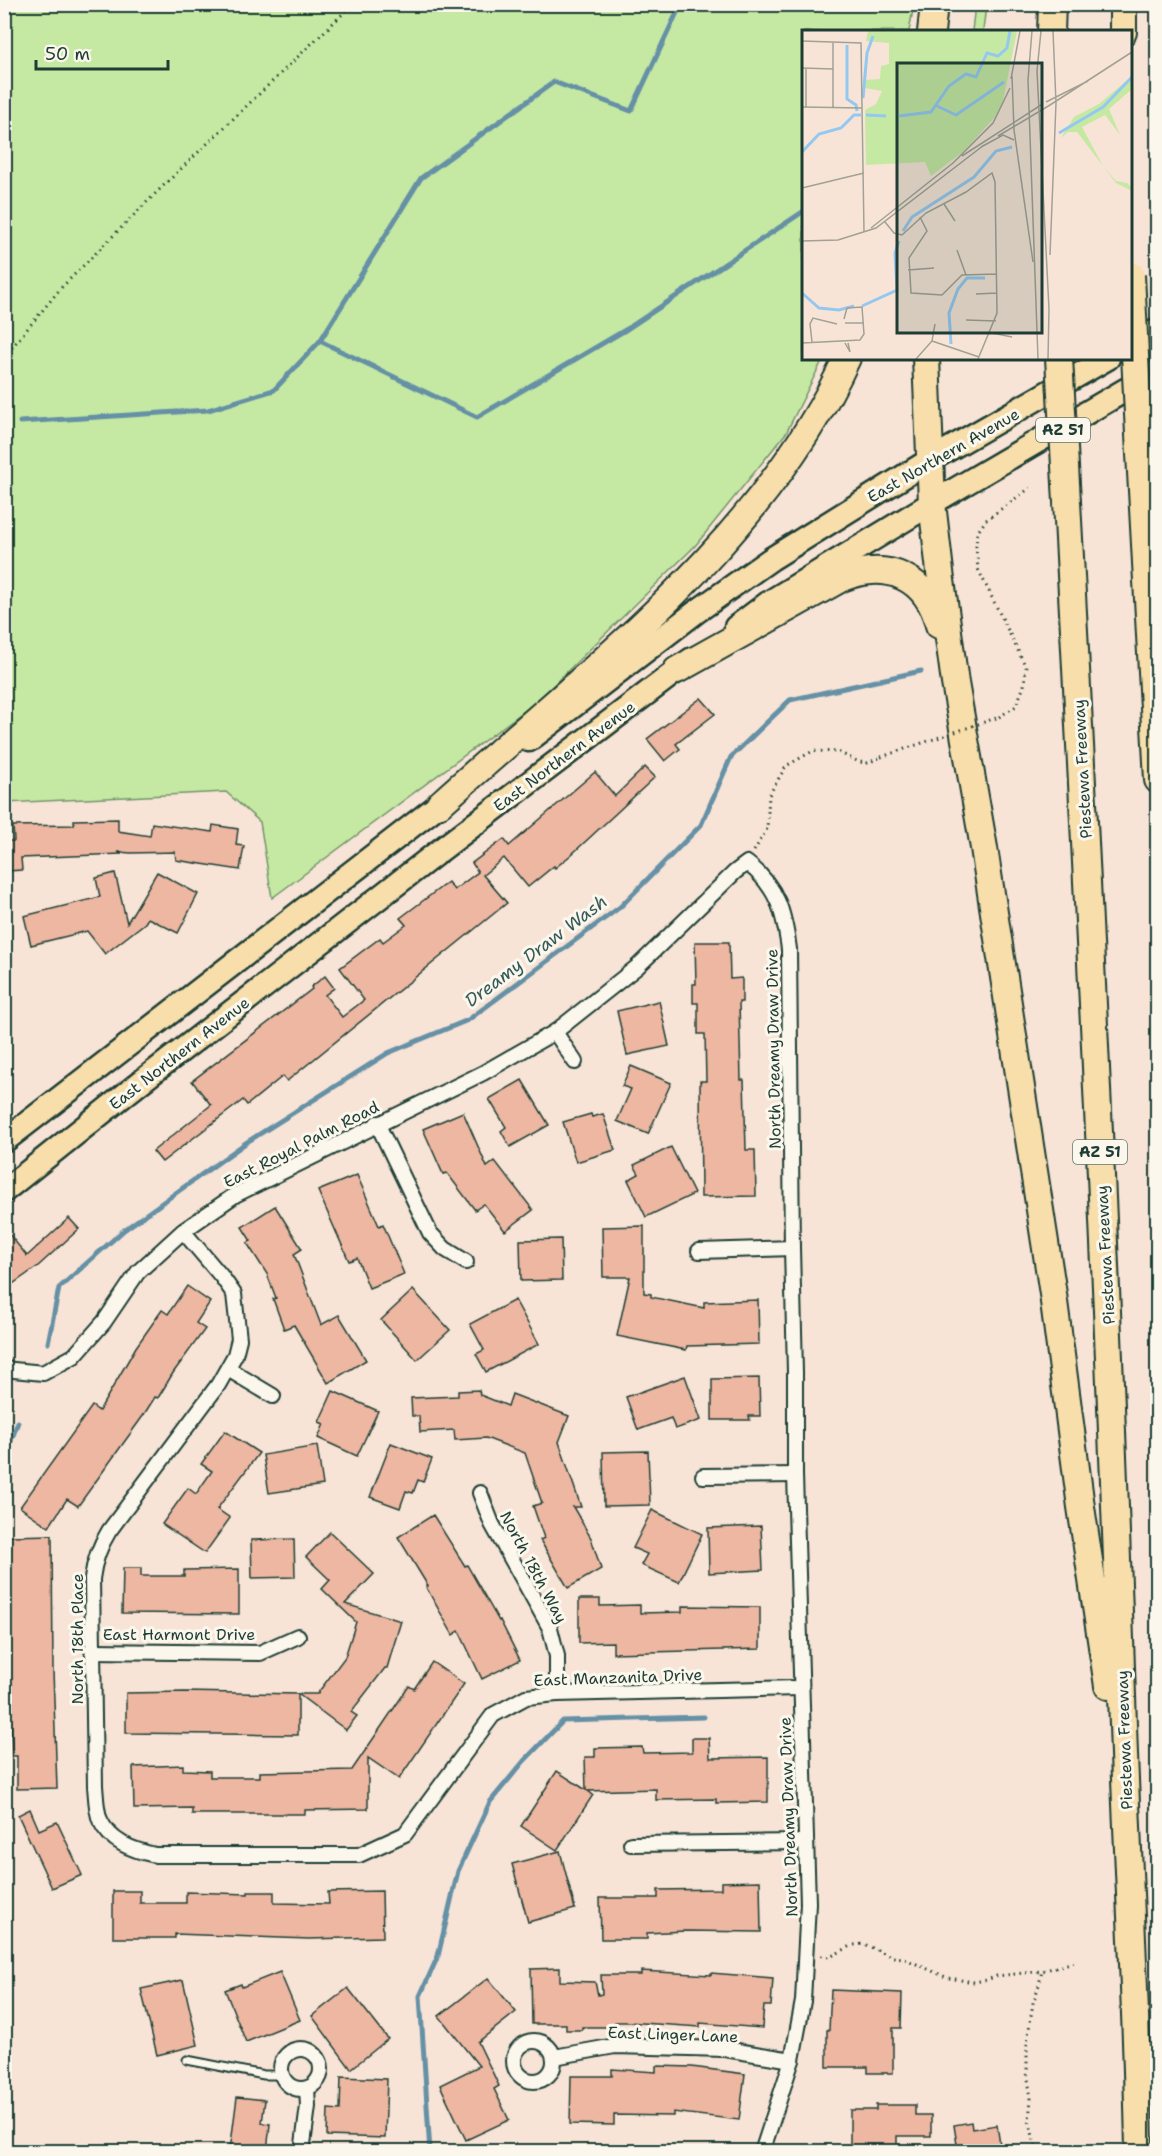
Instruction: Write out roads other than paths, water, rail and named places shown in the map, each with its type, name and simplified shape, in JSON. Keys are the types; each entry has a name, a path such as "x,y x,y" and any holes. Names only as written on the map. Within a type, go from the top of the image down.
{"highway":[{"path":"931,30 934,4"},
{"path":"1051,30 1052,4"},
{"path":"1123,4 1123,30"},
{"path":"1132,294 1158,780"},
{"path":"440,804 610,655 742,522 802,440 846,360"},
{"path":"926,360 932,503 955,683 984,848 1053,1294 1081,1507 1126,1802"},
{"name":"Piestewa Freeway","path":"1059,360 1111,1370 1139,2151"},
{"path":"677,669 842,578 878,570 907,578 927,597 938,618 955,683"}],"main road":[{"path":"1132,344 1158,330"},
{"name":"East Northern Avenue","path":"4,1141 440,804 613,677 696,612 762,566 930,460 1105,360"},
{"name":"East Northern Avenue","path":"4,1191 400,882 677,669 768,603 932,503 1158,371"}],"street":[{"name":"East Royal Palm Road","path":"4,1369 43,1373 74,1356 104,1322 138,1272 183,1231 235,1195 377,1123 483,1073 555,1032 637,967 747,863"},
{"name":"North Dreamy Draw Drive","path":"747,863 762,875 780,902 789,949 795,1475 808,1903 803,2001 792,2060 762,2151"},
{"path":"555,1032 574,1062"},
{"path":"377,1123 430,1233 444,1249 466,1262"},
{"name":"North 18th Place","path":"113,1839 99,1819 95,1786 92,1579 94,1561 100,1545 228,1369 239,1339 234,1294 183,1231"},
{"path":"699,1251 792,1248"},
{"path":"228,1369 273,1396"},
{"path":"703,1476 795,1475"},
{"name":"North 18th Way","path":"480,1493 492,1524 550,1628 557,1656 557,1694"},
{"name":"East Harmont Drive","path":"93,1651 260,1653 298,1636"},
{"name":"East Manzanita Drive","path":"113,1839 135,1850 154,1855 359,1855 405,1834 493,1715 526,1697 557,1694 800,1688"},
{"path":"631,1844 806,1842"},
{"name":"East Linger Lane","path":"554,2057 615,2046 725,2049 792,2060"},
{"path":"296,2049 311,2051 319,2058 322,2065 322,2073 315,2085 307,2089 293,2088 288,2085 282,2075 282,2064 289,2053 296,2049"},
{"path":"302,2151 308,2106 307,2089"}],"lane":[{"path":"187,2060 264,2075 282,2075"}],"waterway":[{"path":"20,422 208,410 274,390 320,341 421,178 554,82 631,111 681,4"},
{"path":"320,341 477,417 627,329 802,212"},
{"name":"Dreamy Draw Wash","path":"48,1343 59,1288 124,1230 247,1142 388,1053 468,1020 620,907 701,825 731,757 790,700 921,671"},
{"name":"Dreamy Draw Wash","path":"4,1460 18,1422"},
{"path":"430,2152 420,1996 438,1956 458,1871 490,1802 524,1761 563,1721 704,1717"}]}
